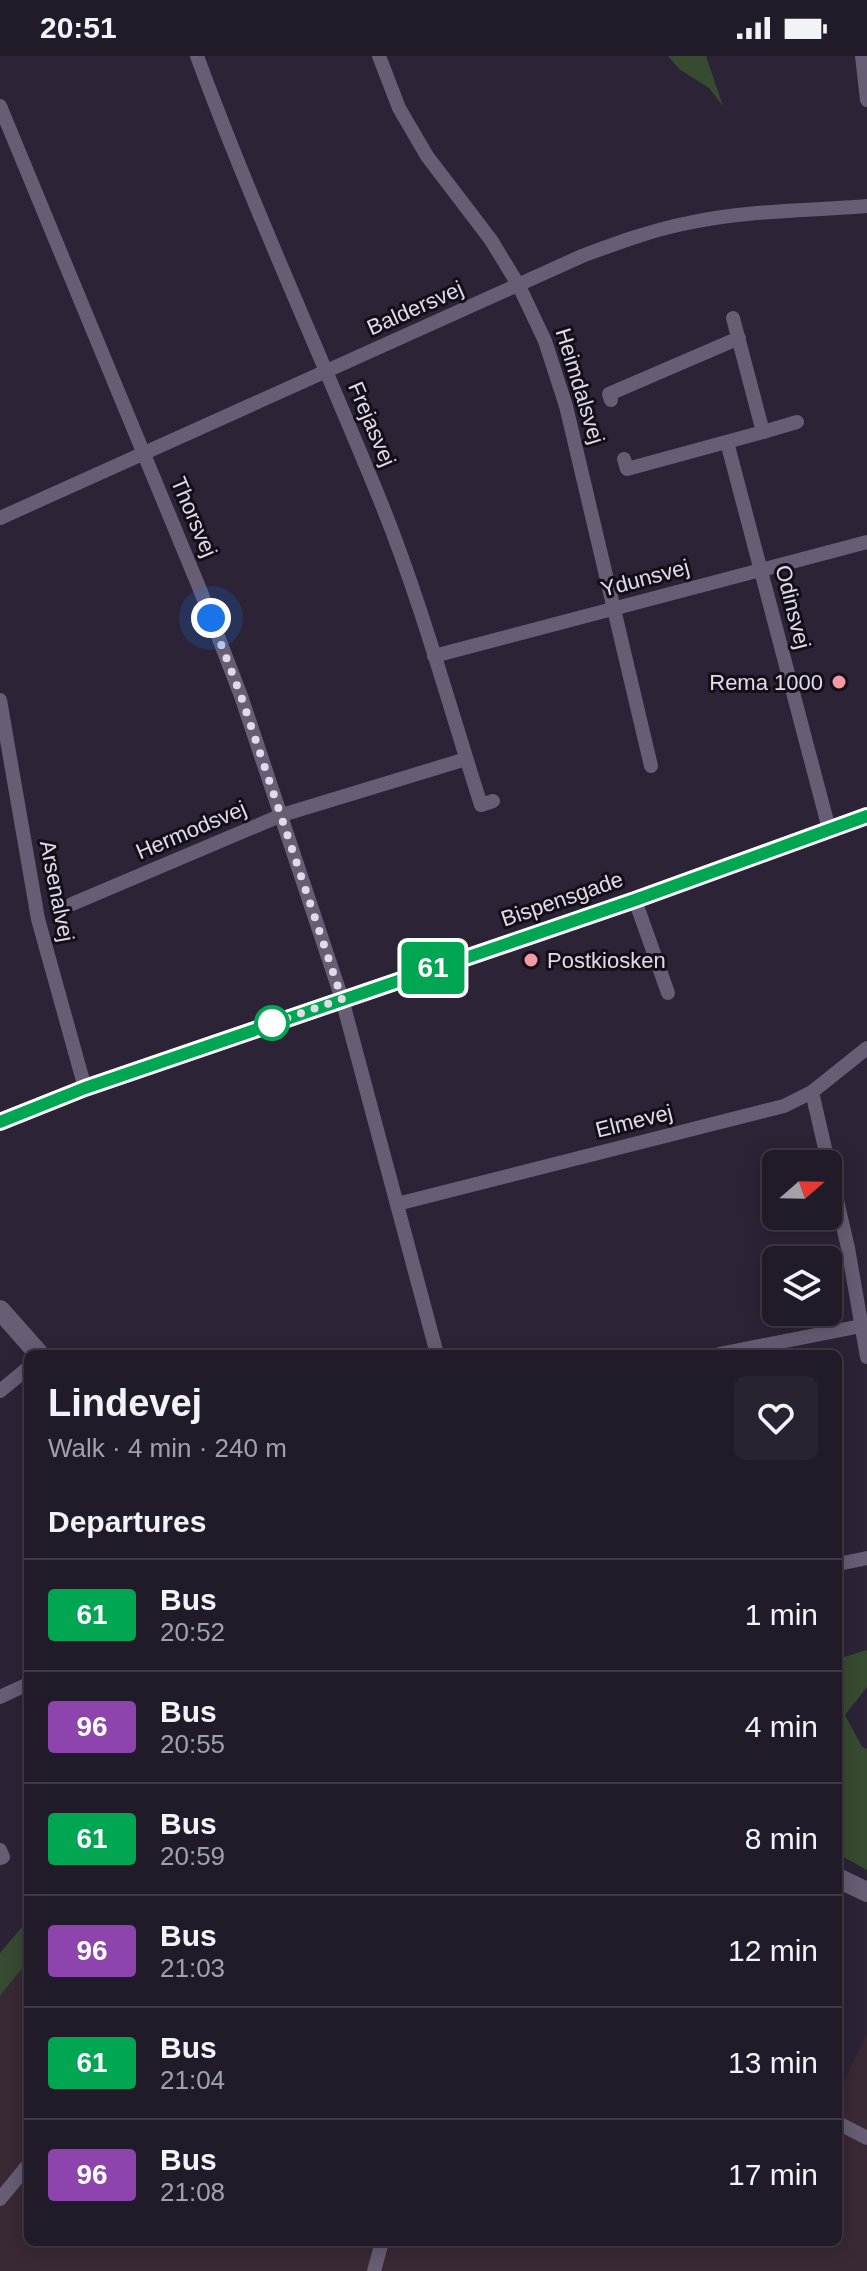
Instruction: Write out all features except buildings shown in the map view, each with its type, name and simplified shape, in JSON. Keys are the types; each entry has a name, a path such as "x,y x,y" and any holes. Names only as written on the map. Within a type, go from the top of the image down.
{"main road":[{"path":"0,1310 35,1350"},
{"path":"842,1880 867,1892"}],"street":[{"name":"Frejasvej","path":"197,56 225,131 383,507 481,805 493,801"},
{"name":"Heimdalsvej","path":"379,56 399,108 427,156 491,240 519,286 545,341 563,394 651,766"},
{"path":"862,56 867,100"},
{"name":"Thorsvej","path":"0,106 241,696 342,999 436,1350"},
{"name":"Baldersvej","path":"0,518 582,256 635,236 690,222 742,215 867,206"},
{"path":"733,318 763,432"},
{"path":"611,400 609,394 739,338"},
{"path":"624,459 627,469 797,422"},
{"name":"Odinsvej","path":"727,442 829,829"},
{"name":"Ydunsvej","path":"434,656 867,542"},
{"name":"Arsenalvej","path":"0,700 38,919 85,1088"},
{"name":"Hermodsvej","path":"72,904 282,815 466,759"},
{"name":"Bispensgade","path":"0,1122 85,1088 635,900 867,816"},
{"path":"635,900 668,993"},
{"name":"Elmevej","path":"397,1204 784,1106 812,1092 867,1048"},
{"path":"812,1092 848,1248 867,1357"},
{"path":"739,1350 861,1326"},
{"path":"0,1391 24,1371"},
{"path":"842,1563 867,1558"},
{"path":"0,1697 24,1686"},
{"path":"0,1850 3,1857 0,1858"},
{"path":"842,2125 867,2138"},
{"path":"0,2199 24,2170"},
{"path":"374,2271 381,2246"}],"shaded area":[{"path":"24,1966 24,2246 842,2246 842,2086 867,2033 867,2271 0,2271 0,1996"}],"green space":[{"path":"668,56 706,56 723,106 709,88 679,69"},
{"path":"867,1650 867,1687 845,1715 862,1747 867,1749 867,1870 842,1856 842,1655 844,1657"},
{"path":"24,1925 24,1966 0,1996 0,1953"}],"bus line":[{"name":"61","path":"0,1122 85,1088 635,900 867,816"}],"place":[{"name":"Rema 1000","path":"839,682"},
{"name":"Postkiosken","path":"531,960"}],"route":[{"path":"211,618 282,815 342,999 264,1026 272,1023"}]}
